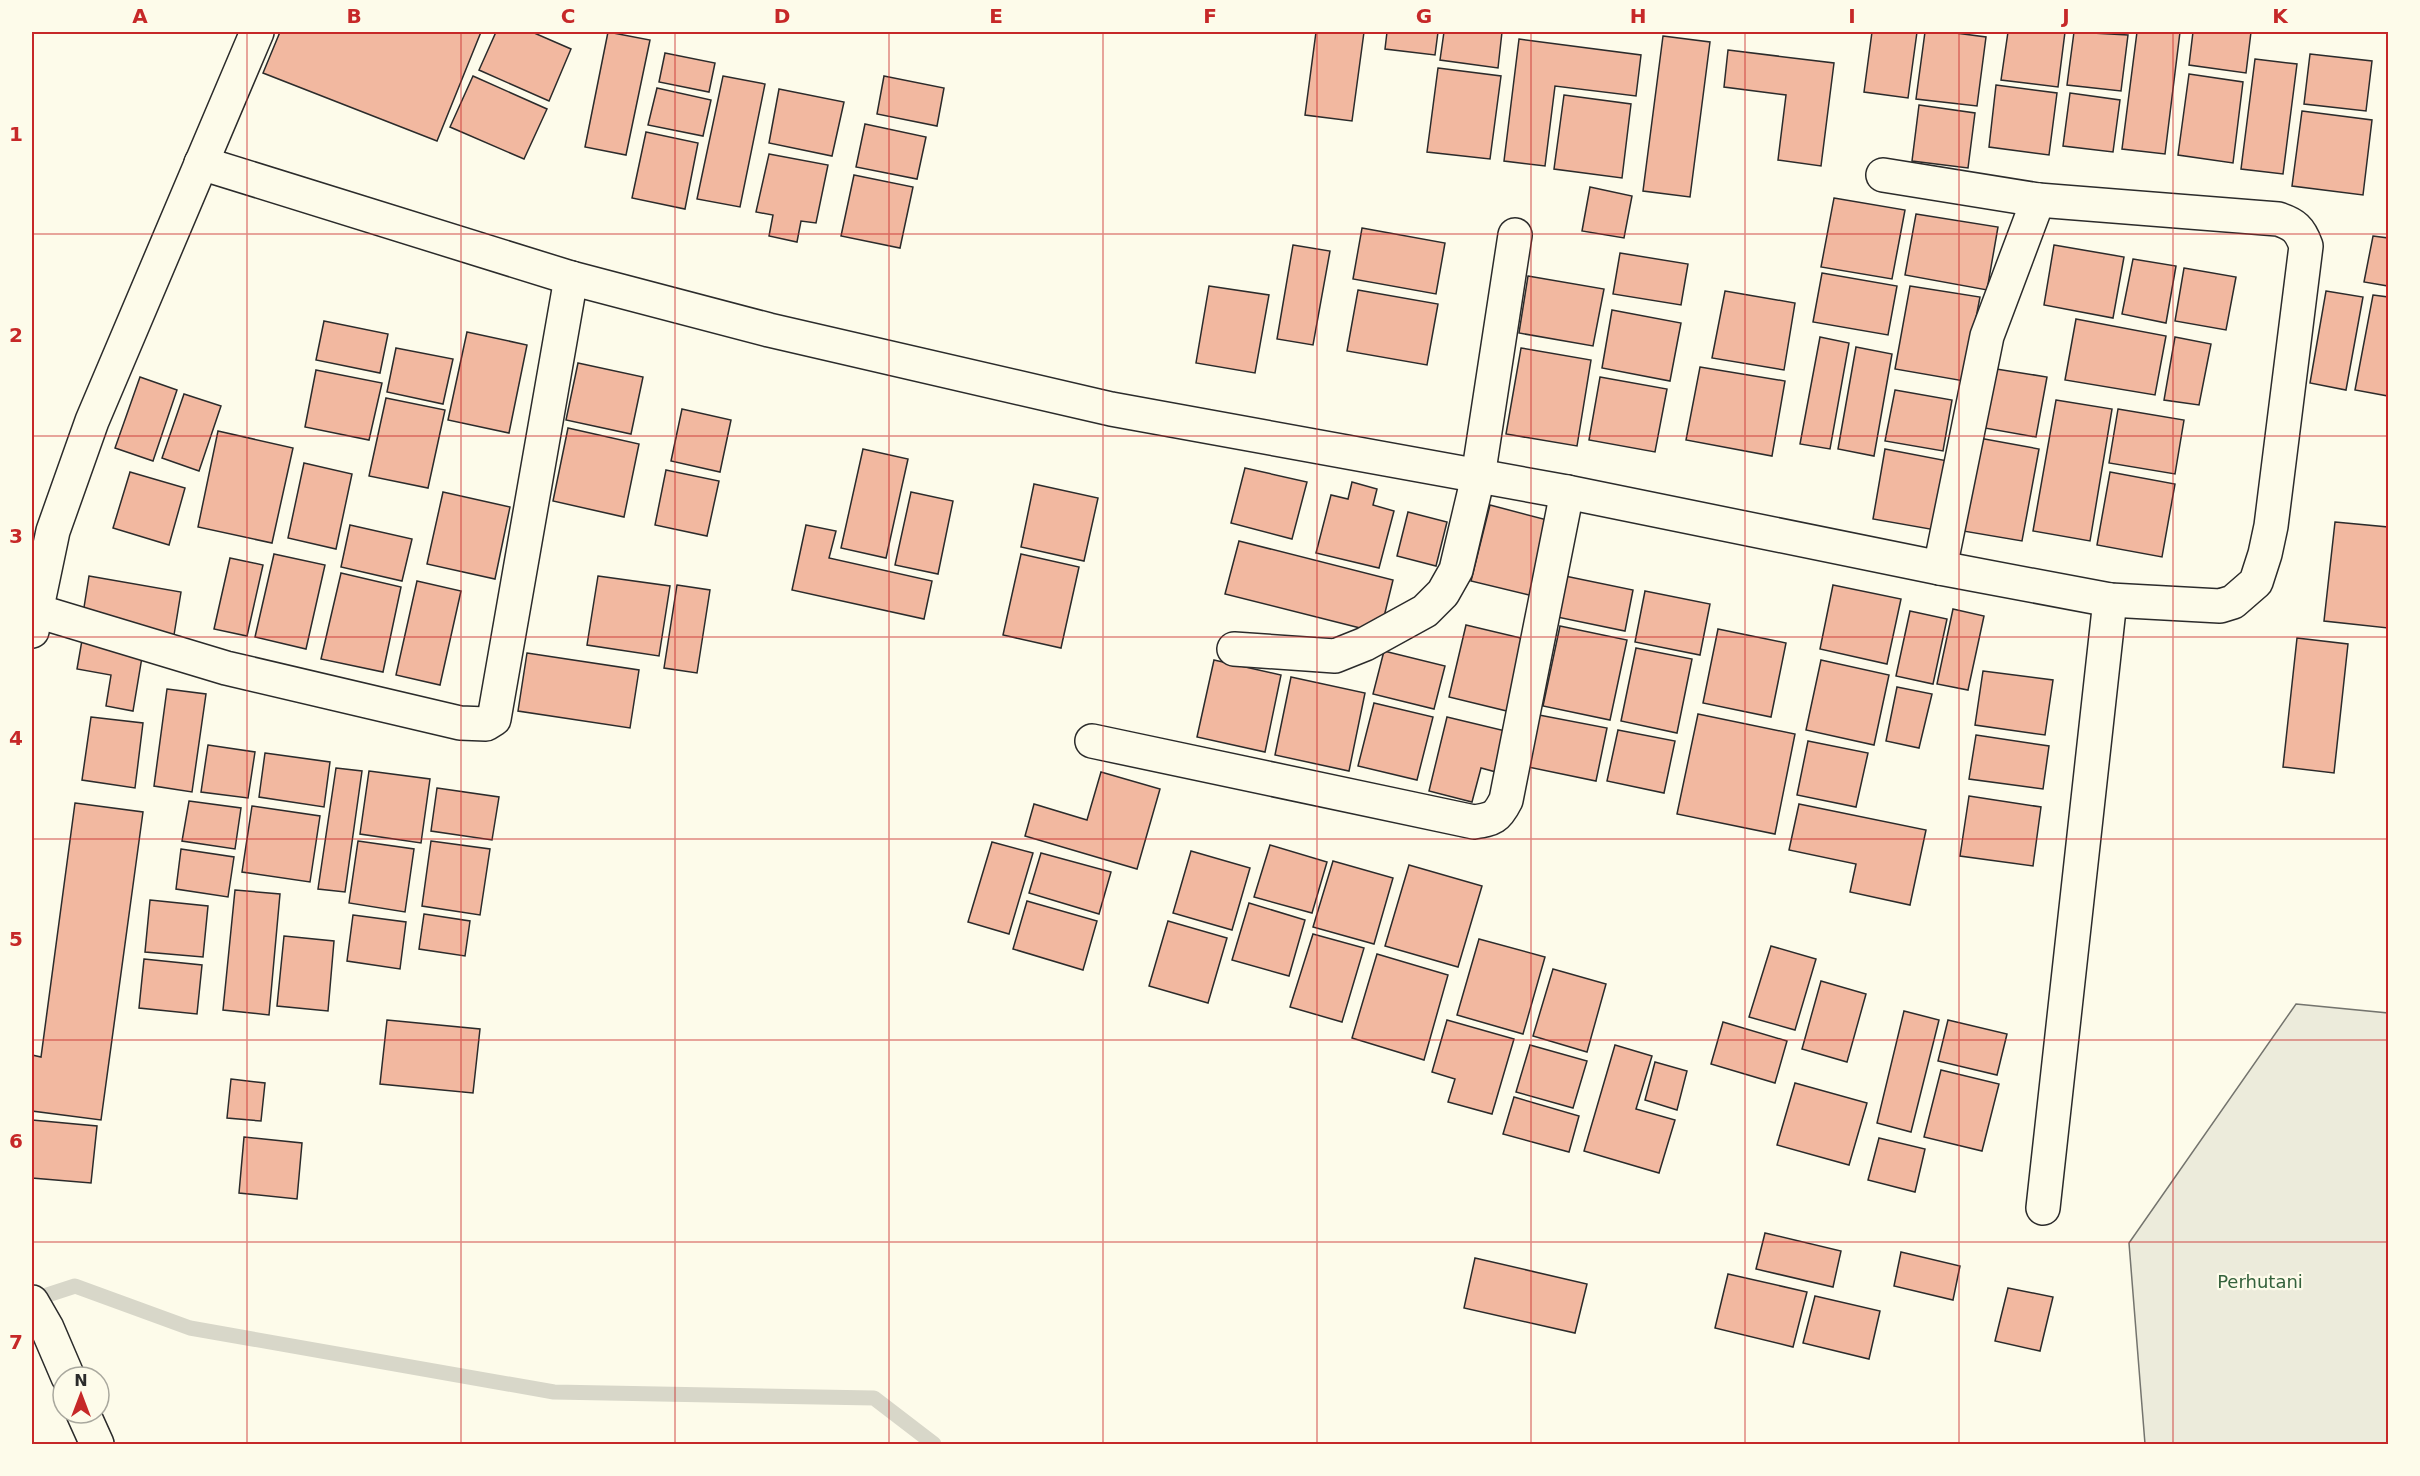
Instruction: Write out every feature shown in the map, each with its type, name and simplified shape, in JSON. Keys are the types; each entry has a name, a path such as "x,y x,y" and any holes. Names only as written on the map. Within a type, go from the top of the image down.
{"street":[{"path":"257,32 92,421 53,531 34,621 460,723 486,724 494,719 571,278"},
{"path":"201,163 571,278 769,330 1110,408 1567,492 2110,600 2220,606 2233,602 2256,582 2271,526 2306,246 2301,232 2292,223 2278,219 2038,200 1883,175"},
{"path":"1940,568 1986,336 2038,200"},
{"path":"1234,649 1335,656 1365,644 1425,611 1443,593 1456,570 1478,477 1515,235"},
{"path":"1092,741 1474,822 1488,820 1499,814 1506,800 1567,492"},
{"path":"2043,1208 2110,600"},
{"path":"39,1315 62,1365"},
{"path":"88,1425 97,1444"}],"green space":[{"name":"Perhutani","path":"2296,1004 2388,1013 2388,1444 2145,1444 2129,1243"}],"building":[{"path":"280,32 481,32 437,141 263,73"},
{"path":"496,32 532,32 571,49 549,101 479,70"},
{"path":"608,32 650,40 626,155 585,147"},
{"path":"1316,32 1364,32 1352,121 1305,115"},
{"path":"1387,32 1438,32 1435,55 1385,49"},
{"path":"1444,32 1502,32 1498,68 1440,60"},
{"path":"1872,32 1917,32 1908,98 1864,92"},
{"path":"1925,32 1948,32 1986,37 1977,106 1916,99"},
{"path":"2008,32 2065,32 2058,87 2001,80"},
{"path":"2074,32 2128,35 2121,91 2067,85"},
{"path":"2137,32 2180,32 2165,154 2122,149"},
{"path":"2193,32 2251,32 2246,73 2189,65"},
{"path":"1663,36 1710,42 1690,197 1643,191"},
{"path":"1519,39 1641,55 1636,96 1555,86 1545,166 1504,161"},
{"path":"1728,50 1834,63 1821,166 1778,160 1786,95 1724,87"},
{"path":"665,53 715,63 709,92 659,82"},
{"path":"2310,54 2372,61 2366,111 2304,104"},
{"path":"2255,59 2297,64 2283,174 2241,169"},
{"path":"1438,68 1501,76 1490,159 1427,152"},
{"path":"2189,74 2243,82 2233,163 2178,155"},
{"path":"473,76 547,109 524,159 450,127"},
{"path":"723,76 765,84 740,207 697,199"},
{"path":"884,76 944,88 937,126 877,114"},
{"path":"1996,85 2057,93 2049,155 1989,147"},
{"path":"657,88 711,100 703,136 648,125"},
{"path":"779,89 844,102 832,156 769,143"},
{"path":"2070,93 2120,100 2113,152 2063,146"},
{"path":"1564,95 1631,104 1622,178 1554,169"},
{"path":"1919,105 1975,113 1968,168 1912,161"},
{"path":"2302,111 2372,120 2363,195 2292,186"},
{"path":"865,124 926,137 917,179 856,167"},
{"path":"646,132 698,143 685,209 632,198"},
{"path":"769,154 828,165 816,223 801,221 797,242 769,236 773,215 756,212"},
{"path":"854,175 913,187 900,248 841,236"},
{"path":"1590,187 1632,196 1624,238 1582,231"},
{"path":"1834,198 1905,210 1892,279 1821,267"},
{"path":"1916,214 1998,227 1987,290 1905,275"},
{"path":"1362,228 1445,243 1436,294 1353,279"},
{"path":"2373,236 2388,238 2388,286 2364,282"},
{"path":"1293,245 1330,251 1313,345 1277,339"},
{"path":"2054,245 2124,257 2113,318 2044,305"},
{"path":"1620,253 1688,264 1681,305 1613,294"},
{"path":"2133,259 2176,266 2166,323 2122,314"},
{"path":"2184,268 2236,277 2226,330 2175,321"},
{"path":"1822,273 1897,286 1888,335 1813,322"},
{"path":"1528,276 1604,289 1593,346 1519,333"},
{"path":"1209,286 1269,295 1255,373 1196,363"},
{"path":"1910,286 1980,297 1964,381 1895,369"},
{"path":"1358,290 1438,304 1427,365 1347,351"},
{"path":"1725,291 1795,303 1784,370 1712,358"},
{"path":"2326,291 2363,297 2346,390 2310,383"},
{"path":"2373,295 2388,297 2388,396 2355,390"},
{"path":"1612,310 1681,323 1670,381 1602,368"},
{"path":"2076,319 2166,336 2155,395 2065,380"},
{"path":"324,321 388,334 380,373 316,360"},
{"path":"467,332 527,345 509,433 448,420"},
{"path":"1820,337 1849,343 1830,449 1800,444"},
{"path":"2175,337 2211,344 2199,405 2164,400"},
{"path":"1856,347 1892,354 1874,456 1838,449"},
{"path":"396,348 453,359 443,404 387,392"},
{"path":"1521,348 1591,360 1577,446 1506,434"},
{"path":"578,363 643,377 631,434 566,420"},
{"path":"1700,367 1785,381 1772,456 1686,440"},
{"path":"1990,368 2047,377 2036,437 1979,427"},
{"path":"316,370 382,383 369,440 305,427"},
{"path":"140,377 177,390 153,461 115,448"},
{"path":"1600,377 1667,389 1655,452 1589,440"},
{"path":"1895,390 1952,400 1943,451 1885,441"},
{"path":"184,394 221,406 199,471 162,458"},
{"path":"386,398 445,410 428,488 369,476"},
{"path":"2056,400 2112,409 2090,541 2033,531"},
{"path":"682,409 731,420 720,472 671,461"},
{"path":"2118,409 2184,420 2175,474 2109,463"},
{"path":"568,428 639,444 624,517 553,501"},
{"path":"218,431 293,448 272,543 198,527"},
{"path":"1979,438 2039,449 2022,541 1963,531"},
{"path":"863,449 908,459 886,558 841,548"},
{"path":"1885,449 1953,462 1941,531 1873,519"},
{"path":"304,463 352,474 336,549 288,538"},
{"path":"1245,468 1307,482 1292,539 1231,523"},
{"path":"666,470 719,481 707,536 655,525"},
{"path":"130,472 185,488 169,545 113,528"},
{"path":"2110,472 2175,484 2162,557 2097,545"},
{"path":"1352,482 1377,489 1373,505 1394,511 1379,568 1316,553 1331,495 1348,499"},
{"path":"1034,484 1098,498 1084,561 1021,547"},
{"path":"443,492 510,507 495,579 427,564"},
{"path":"911,492 953,501 938,574 895,565"},
{"path":"1490,505 1551,521 1533,596 1471,581"},
{"path":"1408,512 1447,522 1436,566 1397,556"},
{"path":"2335,522 2388,527 2388,628 2324,621"},
{"path":"350,525 412,539 402,581 341,567"},
{"path":"806,525 836,531 829,558 932,581 924,619 792,590"},
{"path":"1239,541 1393,580 1380,633 1225,594"},
{"path":"274,554 325,565 306,649 255,637"},
{"path":"1021,554 1079,567 1061,648 1003,635"},
{"path":"230,558 263,565 247,636 214,629"},
{"path":"341,573 401,587 383,672 321,659"},
{"path":"89,576 181,592 174,635 82,620"},
{"path":"598,576 670,586 659,656 587,645"},
{"path":"1565,576 1633,590 1625,631 1557,617"},
{"path":"417,581 461,591 440,685 396,675"},
{"path":"677,585 710,590 697,673 664,668"},
{"path":"1833,585 1901,599 1887,664 1820,649"},
{"path":"1645,591 1710,604 1700,655 1635,642"},
{"path":"1953,609 1984,616 1968,690 1937,684"},
{"path":"1910,611 1947,619 1933,684 1896,676"},
{"path":"1466,625 1533,641 1515,713 1449,697"},
{"path":"1560,626 1627,640 1610,720 1543,706"},
{"path":"1718,629 1786,643 1771,717 1703,703"},
{"path":"2297,638 2348,644 2334,773 2283,767"},
{"path":"82,640 143,651 133,711 106,706 111,675 77,669"},
{"path":"1636,648 1692,659 1677,733 1621,721"},
{"path":"1384,651 1445,666 1434,709 1373,694"},
{"path":"527,653 639,670 630,728 518,711"},
{"path":"1214,660 1281,675 1265,752 1197,737"},
{"path":"1821,660 1889,675 1874,745 1806,730"},
{"path":"1983,671 2053,680 2045,735 1975,725"},
{"path":"1291,677 1365,693 1349,771 1275,755"},
{"path":"1897,687 1932,694 1919,748 1886,741"},
{"path":"167,689 206,694 192,792 154,786"},
{"path":"1374,703 1433,717 1417,780 1358,766"},
{"path":"1698,714 1795,734 1775,834 1677,814"},
{"path":"1539,715 1607,728 1596,781 1528,767"},
{"path":"91,717 143,723 135,788 82,780"},
{"path":"1447,717 1518,734 1507,775 1481,768 1472,802 1429,791"},
{"path":"1618,730 1675,741 1664,793 1607,781"},
{"path":"1976,735 2049,746 2043,789 1969,779"},
{"path":"1808,741 1868,753 1856,807 1797,795"},
{"path":"208,745 255,752 248,798 201,792"},
{"path":"265,753 330,762 324,807 259,797"},
{"path":"336,768 362,771 345,892 318,889"},
{"path":"369,771 430,779 421,843 360,834"},
{"path":"1101,772 1160,789 1137,869 1025,836 1034,804 1087,820"},
{"path":"437,788 499,797 492,840 431,831"},
{"path":"1969,796 2041,807 2033,866 1960,856"},
{"path":"189,801 241,808 235,849 182,841"},
{"path":"75,803 143,812 101,1120 32,1111 32,1055 41,1057"},
{"path":"1799,804 1926,830 1910,905 1850,892 1856,864 1789,850"},
{"path":"252,806 320,816 310,882 242,872"},
{"path":"358,841 414,849 405,912 349,903"},
{"path":"431,841 490,849 480,915 422,906"},
{"path":"992,842 1033,853 1009,934 968,922"},
{"path":"1270,845 1327,862 1312,913 1254,897"},
{"path":"181,849 234,857 228,897 176,889"},
{"path":"1191,851 1250,868 1232,930 1173,913"},
{"path":"1041,853 1111,872 1099,914 1029,893"},
{"path":"1333,861 1393,878 1374,944 1313,927"},
{"path":"1409,865 1482,886 1458,967 1385,946"},
{"path":"235,890 280,894 269,1015 223,1010"},
{"path":"150,900 208,906 203,957 145,952"},
{"path":"1027,901 1097,921 1083,970 1013,949"},
{"path":"1249,903 1305,920 1289,976 1232,960"},
{"path":"424,914 470,921 465,956 419,949"},
{"path":"353,915 406,922 400,969 347,961"},
{"path":"1168,921 1227,938 1208,1003 1149,986"},
{"path":"1313,934 1364,948 1342,1022 1290,1007"},
{"path":"284,936 334,941 328,1011 277,1006"},
{"path":"1479,939 1545,957 1523,1034 1457,1015"},
{"path":"1771,946 1816,959 1795,1030 1749,1017"},
{"path":"1377,954 1448,975 1424,1060 1352,1038"},
{"path":"144,959 202,965 197,1014 139,1008"},
{"path":"1553,969 1606,984 1587,1052 1533,1036"},
{"path":"1821,981 1866,994 1847,1062 1802,1049"},
{"path":"1904,1011 1939,1020 1911,1132 1877,1123"},
{"path":"387,1020 480,1029 473,1093 380,1084"},
{"path":"1447,1020 1514,1039 1492,1114 1448,1102 1455,1079 1432,1072"},
{"path":"1948,1020 2007,1034 1997,1075 1938,1061"},
{"path":"1723,1022 1787,1041 1775,1083 1711,1064"},
{"path":"1530,1045 1587,1061 1573,1108 1516,1092"},
{"path":"1615,1045 1652,1056 1636,1109 1675,1120 1659,1173 1584,1151"},
{"path":"1655,1062 1687,1071 1677,1110 1645,1100"},
{"path":"1941,1070 1999,1084 1982,1151 1924,1137"},
{"path":"231,1079 265,1083 261,1121 227,1118"},
{"path":"1795,1083 1867,1103 1849,1165 1777,1145"},
{"path":"1514,1097 1579,1116 1569,1152 1503,1134"},
{"path":"32,1120 97,1126 91,1183 32,1178"},
{"path":"244,1137 302,1143 297,1199 239,1193"},
{"path":"1879,1138 1925,1149 1915,1192 1868,1180"},
{"path":"1765,1233 1841,1251 1833,1287 1756,1269"},
{"path":"1901,1252 1960,1266 1953,1300 1894,1286"},
{"path":"1475,1258 1587,1284 1575,1333 1464,1308"},
{"path":"1728,1274 1807,1292 1793,1347 1715,1328"},
{"path":"2008,1288 2053,1297 2040,1351 1995,1341"},
{"path":"1815,1296 1880,1311 1869,1359 1803,1343"}],"waterway":[{"path":"32,1300 75,1286 190,1328 554,1392 874,1398 934,1444"}]}
